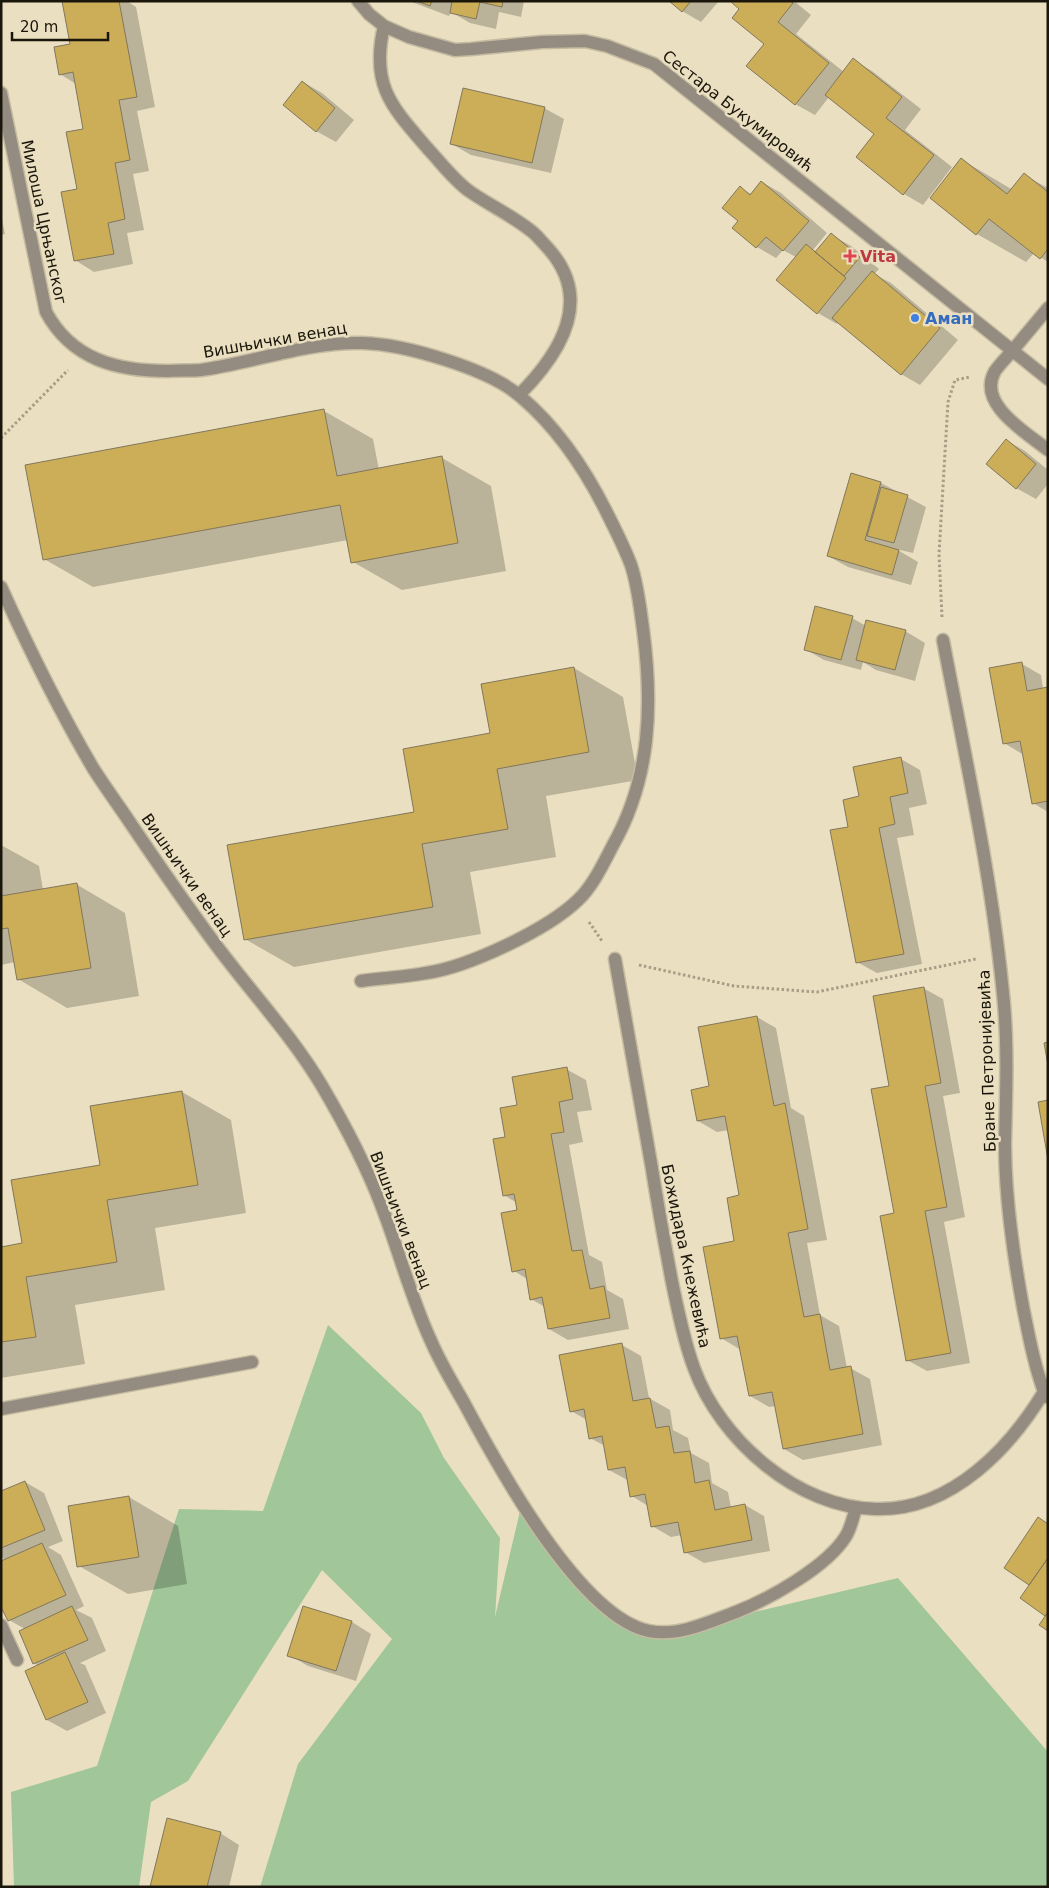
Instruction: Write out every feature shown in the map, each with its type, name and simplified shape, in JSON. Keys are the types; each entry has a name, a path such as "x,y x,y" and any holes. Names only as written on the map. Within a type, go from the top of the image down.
{"street":[{"name":"Сестара Букумировић","path":"358,1 369,14 384,26 410,37 455,50 542,42 585,41 607,46 654,64 1048,379"},
{"path":"384,26 379,45 379,66 389,102 444,167 468,190 531,230 554,254 567,278 571,303 567,325 557,350 519,395"},
{"name":"Милоша Црњанског","path":"1,94 46,312 53,325 80,350"},
{"path":"1048,308 995,372 991,385 993,398 1001,412 1048,450"},
{"name":"Вишњички венац","path":"80,350 108,364 128,369 156,371 198,370 317,347 360,342 389,346 452,362 485,374 519,395 562,438 583,467 631,565 640,602 650,692 643,764 634,801 622,830 586,892 576,903 546,924 498,949 455,966 427,973 361,981"},
{"name":"Вишњички венац","path":"1,587 50,689 96,772 216,945 278,1022 322,1086 360,1156 383,1208 432,1345 482,1438 517,1495 540,1530 573,1573 612,1612 628,1624 650,1631 681,1630 708,1623 747,1608 818,1565 838,1546 848,1533 856,1508"},
{"name":"Бране Петронијевића","path":"943,640 985,862 999,954 1004,1008 1007,1104 1005,1144 1010,1232 1029,1335 1047,1393"},
{"name":"Божидара Кнежевића","path":"615,959 679,1318 694,1369 717,1412 737,1438 762,1464 788,1482 820,1499 856,1508 882,1510 915,1505 937,1498 982,1466 997,1452 1047,1393"},
{"path":"1,1409 252,1362"},
{"path":"1,1625 17,1660"}],"path":[{"path":"1,438 80,350"},
{"path":"943,640 939,554 948,402 955,380"},
{"path":"576,903 615,959 734,986 817,992 999,954"}],"green space":[{"path":"328,1325 421,1413 444,1458 500,1538 495,1617 522,1503 591,1592 650,1631 708,1623 898,1578 1048,1752 1048,1887 260,1887 298,1764 392,1639 322,1570 188,1781 151,1802 139,1887 14,1887 11,1792 97,1766 179,1509 263,1511"}],"building":[{"path":"62,1 119,1 137,97 119,100 130,160 115,163 125,219 108,223 114,254 74,261 61,192 77,189 66,132 83,129 73,72 59,75 54,47 70,44"},
{"path":"417,1 432,1 430,6"},
{"path":"452,1 503,1 502,7 480,2 476,19 450,13"},
{"path":"669,1 691,1 682,12"},
{"path":"730,1 790,1 793,3 778,22 829,63 795,105 746,66 764,44 732,18 739,9"},
{"path":"853,58 902,97 886,118 934,155 903,195 856,157 874,134 825,95"},
{"path":"302,81 335,108 316,132 283,105"},
{"path":"463,88 545,107 532,163 450,144"},
{"path":"961,158 1007,194 1024,173 1048,192 1048,249 1040,259 989,219 976,235 930,198"},
{"path":"761,181 809,221 783,251 766,237 756,248 732,228 738,221 722,208 740,186 750,195"},
{"path":"831,233 860,257 844,276 815,252"},
{"path":"806,244 846,278 817,314 776,280"},
{"path":"872,271 940,328 901,375 832,318"},
{"path":"324,409 337,476 442,456 458,543 351,563 340,505 43,560 25,465"},
{"path":"1006,439 1036,464 1016,489 986,464"},
{"path":"851,473 881,482 865,540 899,550 892,575 827,556"},
{"path":"881,487 908,495 894,543 867,536"},
{"path":"815,606 853,616 841,660 804,650"},
{"path":"866,620 906,630 895,670 856,660"},
{"path":"1022,662 1027,691 1048,687 1048,801 1032,804 1020,741 1003,744 989,668"},
{"path":"574,667 589,752 497,769 508,829 422,844 433,907 244,940 227,845 414,812 403,749 490,733 481,684"},
{"path":"901,757 908,793 890,797 895,824 879,828 904,954 856,963 830,830 848,827 843,800 859,796 853,767"},
{"path":"77,883 91,968 17,980 8,928 1,929 1,896"},
{"path":"924,987 941,1083 925,1086 947,1207 925,1211 951,1353 906,1361 880,1216 894,1213 871,1089 889,1086 873,996"},
{"path":"757,1016 774,1106 785,1103 808,1229 788,1233 804,1317 820,1314 830,1370 851,1366 863,1434 783,1449 772,1392 749,1396 737,1336 720,1339 703,1247 734,1241 727,1198 739,1195 725,1116 697,1121 691,1090 709,1086 698,1027"},
{"path":"1048,1042 1048,1065 1044,1043"},
{"path":"567,1067 573,1099 559,1102 564,1132 551,1134 572,1251 582,1250 590,1289 604,1286 610,1318 548,1329 542,1297 530,1300 525,1269 512,1272 501,1213 517,1210 514,1194 503,1196 493,1139 505,1137 500,1108 517,1105 512,1077"},
{"path":"182,1091 198,1185 107,1200 117,1262 26,1277 36,1337 1,1342 1,1247 22,1243 11,1180 100,1165 90,1106"},
{"path":"1048,1100 1048,1160 1038,1102"},
{"path":"622,1343 633,1401 650,1398 656,1428 669,1426 674,1453 690,1451 695,1483 709,1480 715,1510 745,1504 752,1540 684,1553 678,1522 651,1527 645,1494 630,1497 625,1467 608,1470 602,1436 589,1439 584,1409 570,1412 559,1355"},
{"path":"25,1481 45,1530 1,1548 1,1491"},
{"path":"129,1496 139,1557 77,1567 68,1506"},
{"path":"1038,1517 1048,1524 1048,1558 1029,1585 1004,1568"},
{"path":"42,1543 66,1595 8,1621 1,1607 1,1561"},
{"path":"1048,1558 1048,1612 1045,1616 1020,1598"},
{"path":"72,1606 88,1640 33,1664 19,1631"},
{"path":"303,1606 352,1621 336,1671 287,1656"},
{"path":"1048,1612 1048,1631 1039,1625"},
{"path":"65,1652 88,1702 46,1720 25,1671"},
{"path":"167,1818 221,1832 207,1887 150,1887"}],"place":[{"name":"Vita","path":"850,256"},
{"name":"Аман","path":"915,318"}]}
